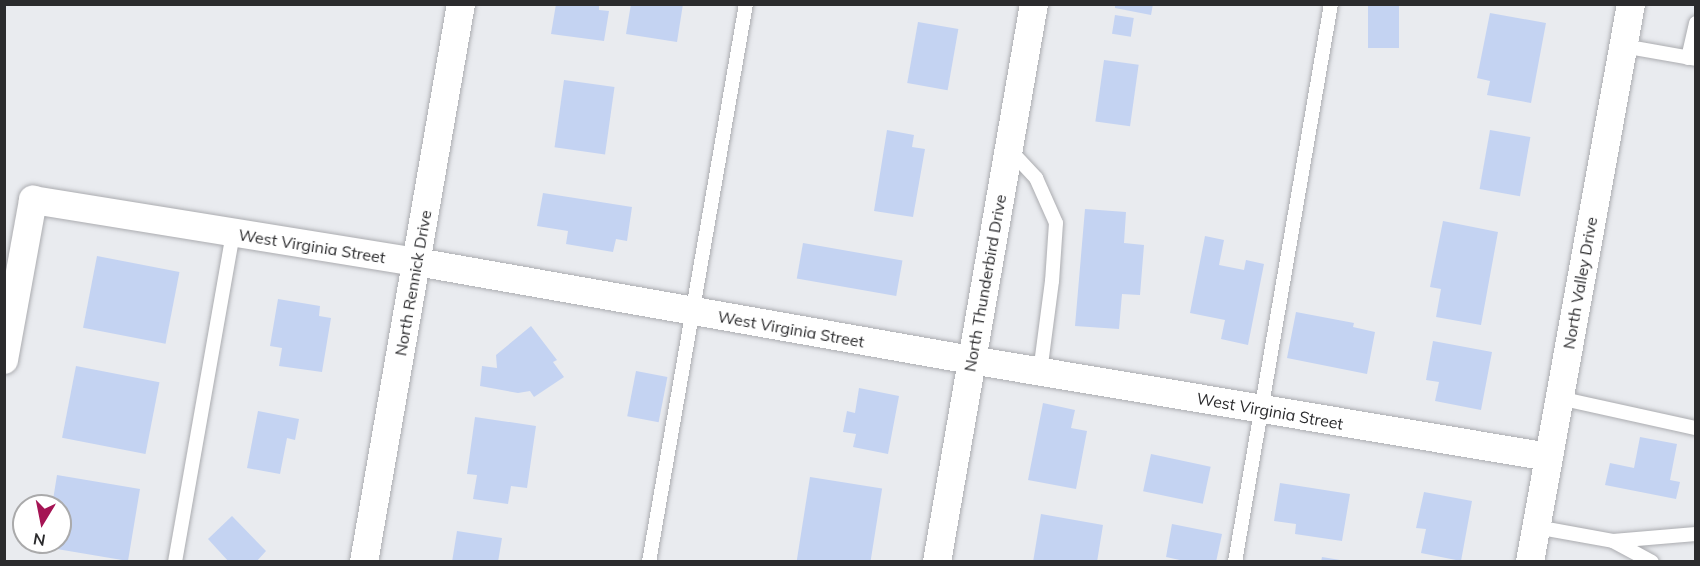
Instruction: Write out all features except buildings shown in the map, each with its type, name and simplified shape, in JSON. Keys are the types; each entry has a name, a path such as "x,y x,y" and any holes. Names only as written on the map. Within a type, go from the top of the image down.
{"street":[{"name":"North Rennick Drive","path":"364,561 461,4"},
{"name":"North Thunderbird Drive","path":"937,561 1034,4"},
{"name":"North Valley Drive","path":"1530,561 1631,4"},
{"name":"West Virginia Street","path":"4,360 33,200 417,262 971,360 1549,457"}],"lane":[{"path":"649,561 746,4"},
{"path":"1235,561 1331,4"},
{"path":"1623,46 1692,59 1695,22"},
{"path":"1009,149 1036,178 1056,223 1052,281 1041,372"},
{"path":"175,561 233,233"},
{"path":"1559,398 1695,428"},
{"path":"1536,527 1613,541 1695,534"},
{"path":"1613,541 1652,561"}]}
